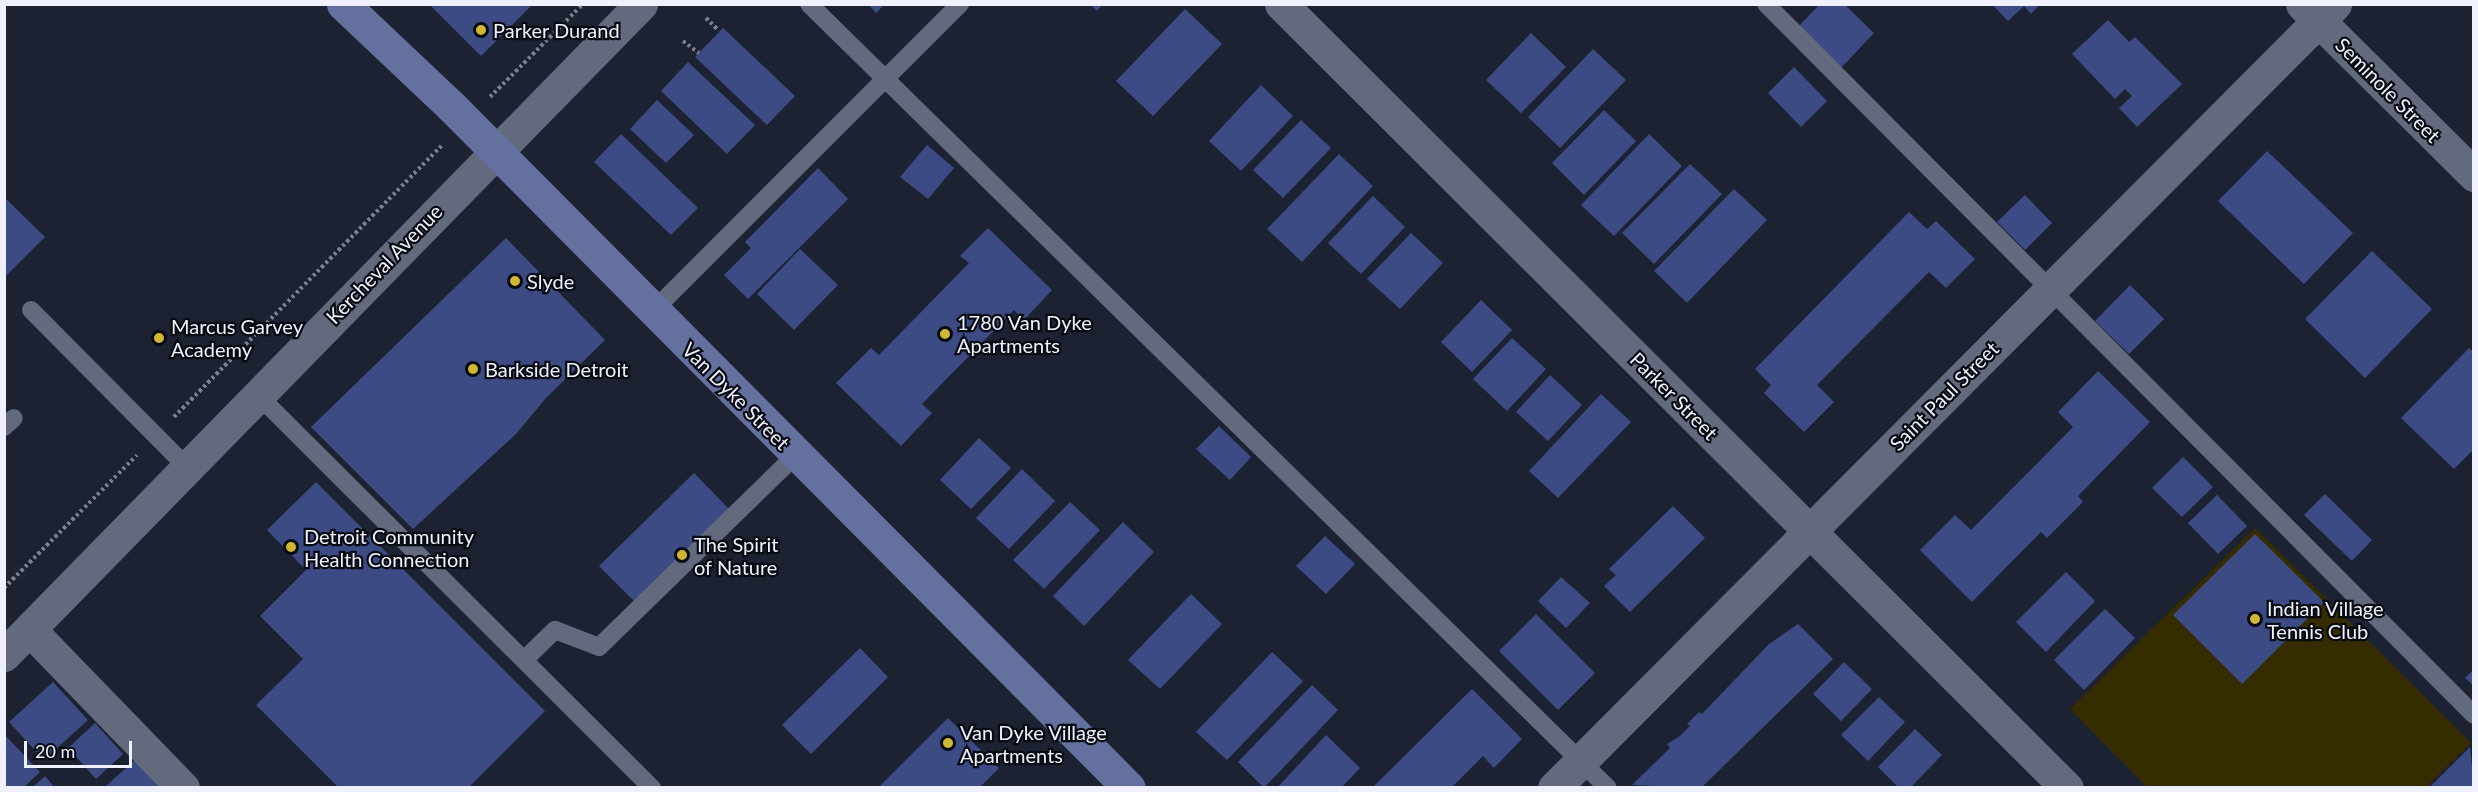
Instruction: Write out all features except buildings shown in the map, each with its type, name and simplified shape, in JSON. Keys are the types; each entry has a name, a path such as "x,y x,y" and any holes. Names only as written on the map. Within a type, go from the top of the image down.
{"main road":[{"name":"Van Dyke Street","path":"343,4 465,121 652,312 1129,788"}],"street":[{"name":"Kercheval Avenue","path":"4,655 641,4"},
{"name":"Parker Street","path":"1281,4 2067,788"},
{"name":"Saint Paul Street","path":"1554,788 2048,291 2319,10"},
{"name":"Seminole Street","path":"2319,10 2474,175"},
{"path":"30,630 183,788"}],"lane":[{"path":"808,4 1608,788"},
{"path":"652,312 960,4"},
{"path":"1766,4 2048,291 2474,715"},
{"path":"31,310 188,468"},
{"path":"257,394 652,788"},
{"path":"524,660 555,630 599,647 795,455"}],"path":[{"path":"4,588 583,4"},
{"path":"705,18 719,31"},
{"path":"683,41 699,53"}],"shaded area":[{"name":"Indian Village Tennis Club","path":"2255,528 2471,743 2426,787 2147,787 2070,709"}],"place":[{"name":"Parker Durand","path":"481,30"},
{"name":"Slyde","path":"515,281"},
{"name":"1780 Van Dyke Apartments","path":"945,334"},
{"name":"Marcus Garvey Academy","path":"159,338"},
{"name":"Barkside Detroit","path":"473,369"},
{"name":"Detroit Community Health Connection","path":"291,547"},
{"name":"The Spirit of Nature","path":"682,555"},
{"name":"Indian Village Tennis Club","path":"2255,619"},
{"name":"Van Dyke Village Apartments","path":"948,743"}]}
